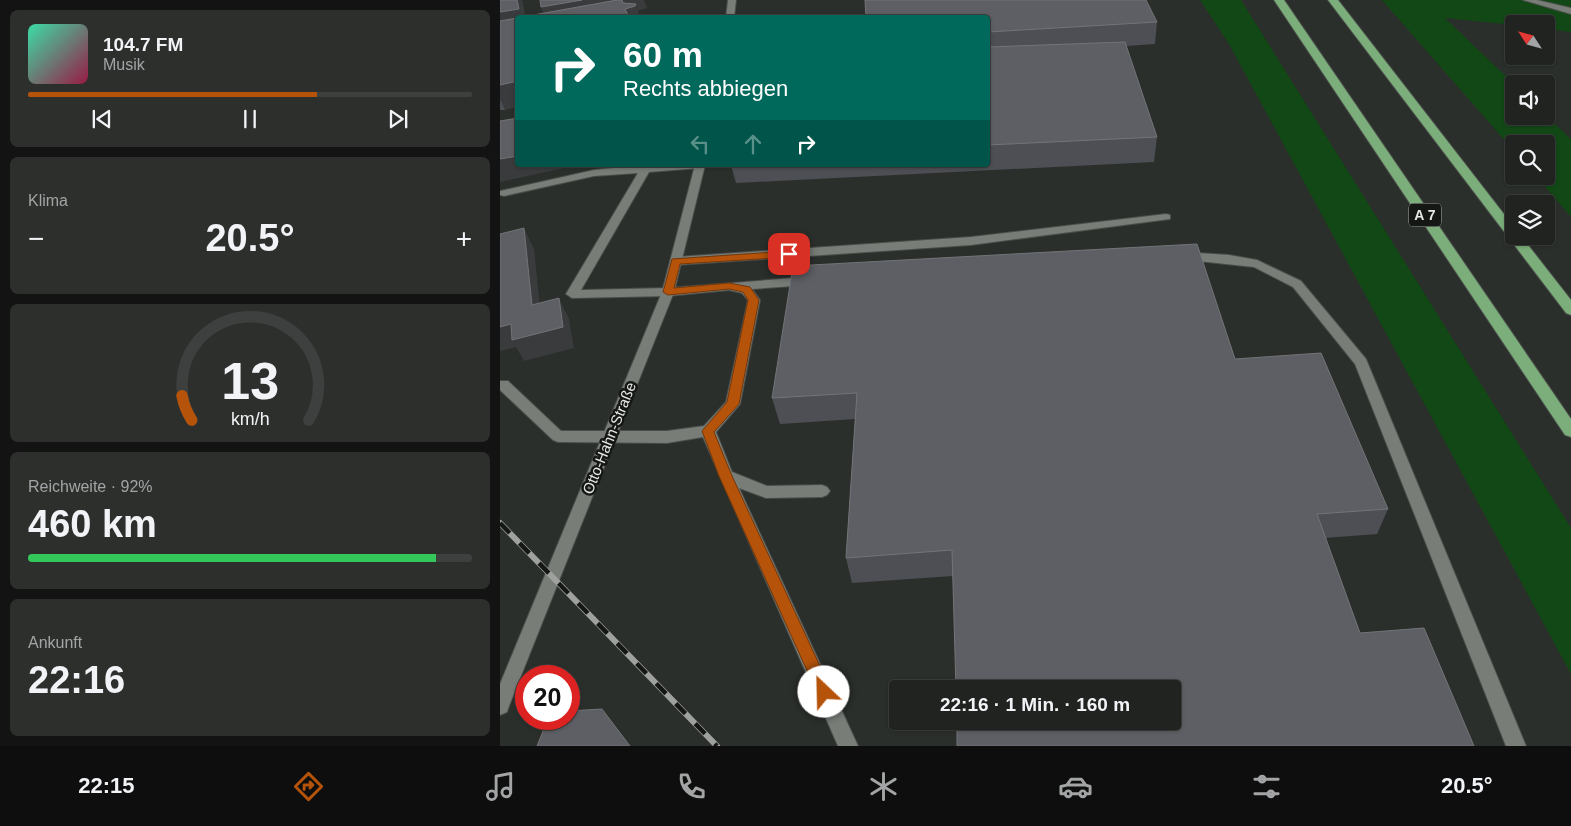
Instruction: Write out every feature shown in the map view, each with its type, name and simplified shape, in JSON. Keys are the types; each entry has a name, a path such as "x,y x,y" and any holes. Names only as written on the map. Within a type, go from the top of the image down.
{"highway":[{"name":"A 7","path":"1280,0 1571,431"},
{"path":"1333,0 1505,224"},
{"path":"1521,245 1571,310"}],"street":[{"path":"730,15 732,0"},
{"path":"1527,0 1571,11"},
{"path":"504,193 594,173 665,167"},
{"name":"Otto-Hahn-Straße","path":"500,706 505,681 610,436 668,292 700,167"},
{"path":"647,168 572,294 668,292 825,280"},
{"path":"676,261 972,246 1166,218"},
{"path":"1171,257 1198,256 1257,264 1297,284 1360,362 1516,746"},
{"path":"503,385 558,436 668,437 708,431 733,404 754,300 746,290 729,286"},
{"path":"708,431 726,476 848,746"},
{"path":"726,476 766,492 822,491"}],"green space":[{"path":"1200,0 1241,0 1571,528 1571,674 1229,44"},
{"path":"1382,0 1571,0 1571,32 1555,30 1555,15 1505,15 1505,24 1445,18 1505,75 1505,125 1555,124 1571,139 1571,217 1555,198 1555,195 1552,195 1544,185 1555,185 1555,135 1505,135 1505,141"}],"building":[{"path":"500,0 517,0 519,9 500,12"},
{"path":"540,0 582,0 541,7"},
{"path":"617,0 622,0 623,3 636,4 625,9 628,15 533,15"},
{"path":"865,0 1146,0 1157,22 990,32 990,15 866,15"},
{"path":"515,18 515,82 500,85 500,21"},
{"path":"1125,42 1157,137 990,145 990,47"},
{"path":"515,118 515,156 500,159 500,121"},
{"path":"524,228 532,305 559,298 563,327 512,340 511,324 500,327 500,234"},
{"path":"1197,244 1235,359 1321,353 1388,509 1317,514 1360,633 1424,628 1474,746 957,746 957,730 1181,730 1181,680 956,680 952,550 846,558 857,393 772,398 793,266"},
{"path":"602,709 630,746 537,746 544,730 580,730 580,710"}],"railway":[{"path":"500,523 717,746"}],"route":[{"path":"789,254 676,261 668,292 729,286 746,290 754,300 733,404 708,431 726,476 824,692"}]}
